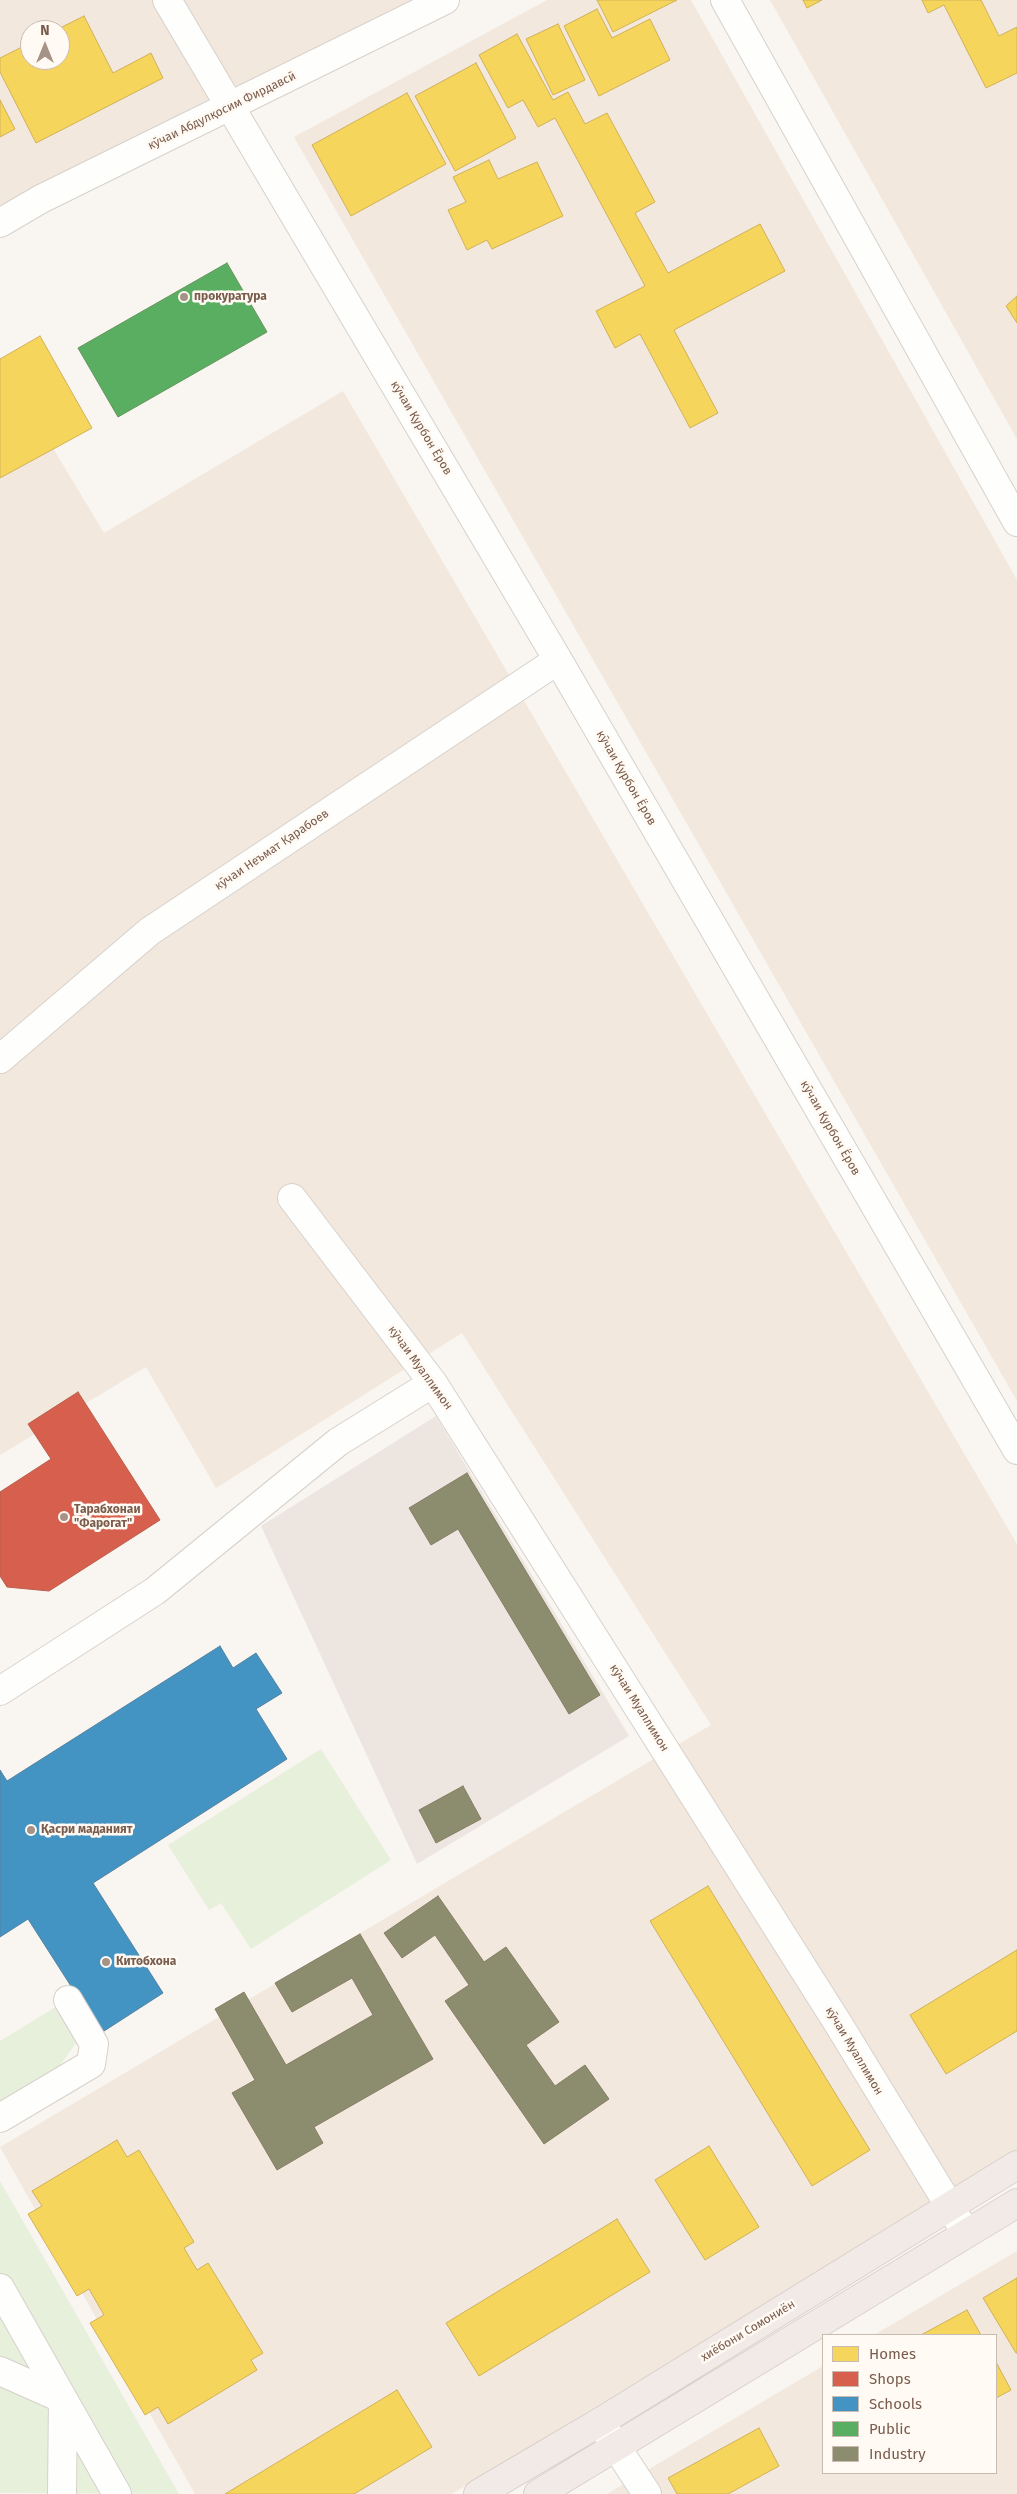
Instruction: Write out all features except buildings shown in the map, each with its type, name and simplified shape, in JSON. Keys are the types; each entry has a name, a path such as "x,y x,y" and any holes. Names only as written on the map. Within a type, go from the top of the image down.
{"highway":[{"name":"хиёбони Сомониён","path":"478,2494 600,2422 1017,2165"},
{"path":"538,2494 1017,2203"}],"street":[{"name":"кӯчаи Қурбон Ёров","path":"167,0 558,660 1017,1450"},
{"name":"кӯчаи Абдулқосим Фирдавсӣ","path":"0,223 41,199 232,107 444,0"},
{"path":"725,0 1017,522"},
{"name":"кӯчаи Неъмат Қарабоев","path":"0,1059 150,931 558,660"},
{"name":"кӯчаи Муаллимон","path":"292,1198 433,1383 839,2025 966,2233"},
{"path":"0,1691 155,1591 338,1442 433,1383"},
{"path":"0,2118 91,2064 94,2044 68,2000"},
{"path":"0,2288 117,2494"},
{"path":"0,2371 63,2399"},
{"path":"62,2494 63,2399"},
{"path":"600,2422 647,2494"}],"shaded area":[{"path":"0,0 423,0 0,224"},
{"path":"547,0 691,0 1017,580 1017,1401 294,137"},
{"path":"770,0 1017,0 1017,439"},
{"path":"0,360 104,533 343,391 1017,1544 1017,2150 452,2494 195,2494 0,2147 711,1725 462,1333 216,1488 146,1367 0,1455"},
{"path":"436,1416 629,1736 417,1864 261,1526"},
{"path":"1017,2251 1017,2494 607,2494 822,2367 822,2474 997,2474 997,2334 876,2334"}],"green space":[{"path":"321,1749 391,1860 251,1949 221,1903 209,1910 168,1845"},
{"path":"59,2005 79,2039 53,2075 0,2107 0,2041"},
{"path":"0,2181 179,2494 0,2493"}],"place":[{"name":"прокуратура","path":"184,297"},
{"name":"Тарабхонаи \"Фарогат\"","path":"64,1517"},
{"name":"Қасри маданият","path":"31,1830"},
{"name":"Китобхона","path":"106,1962"}]}
